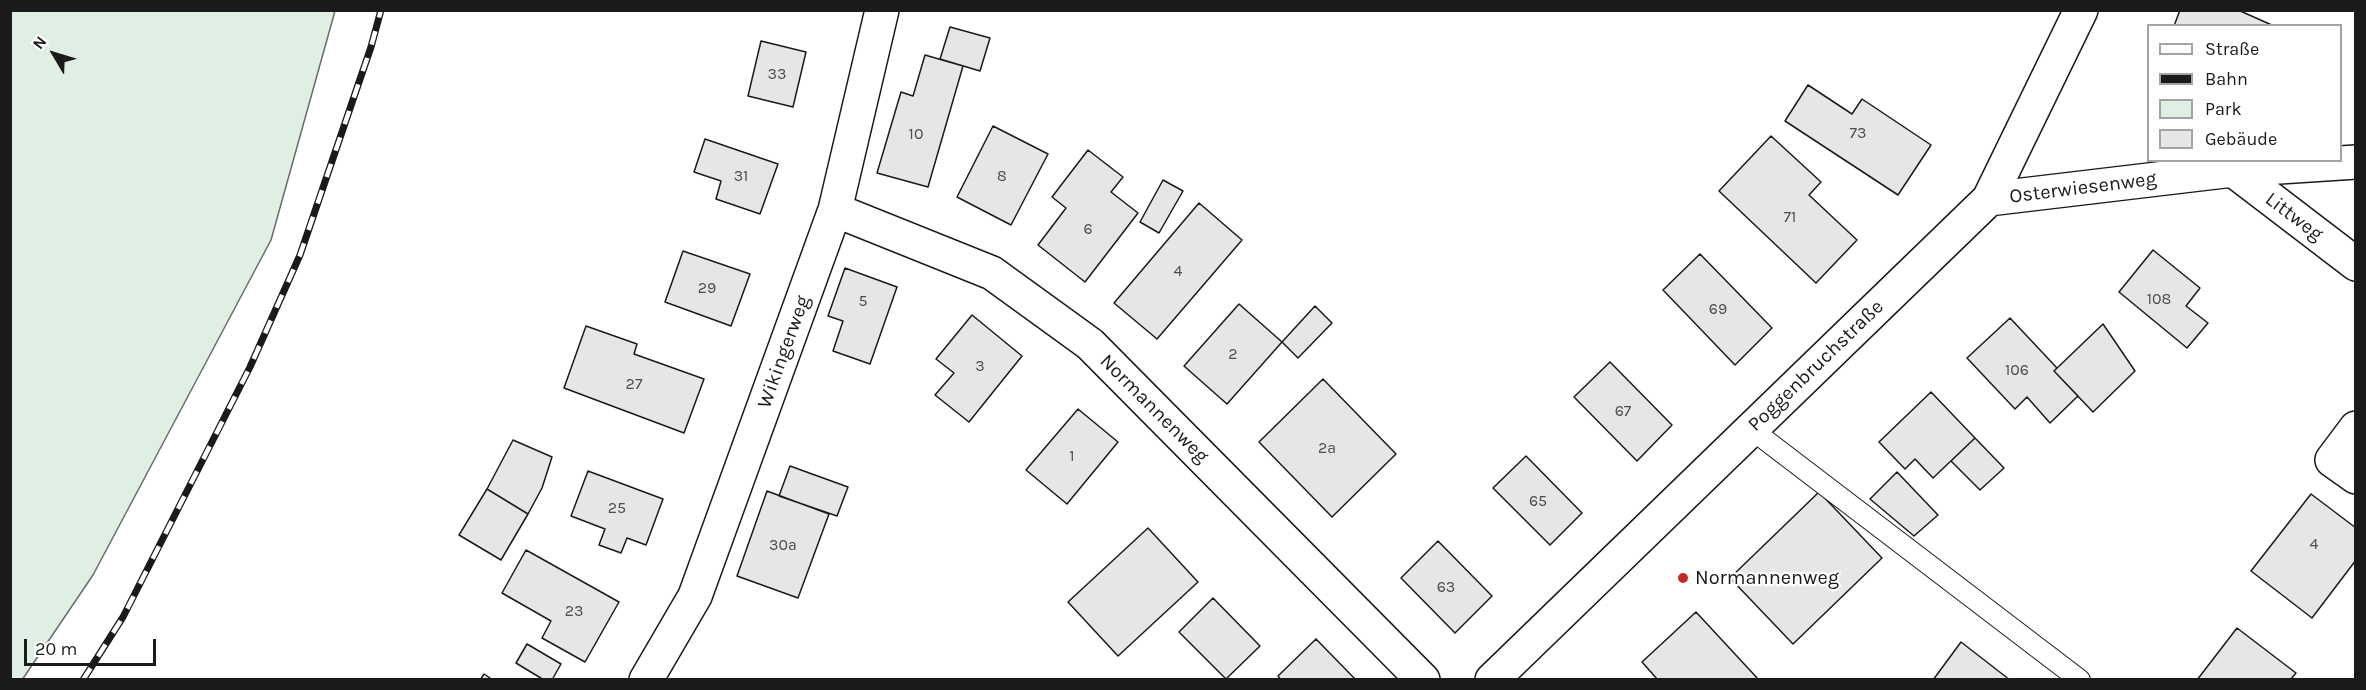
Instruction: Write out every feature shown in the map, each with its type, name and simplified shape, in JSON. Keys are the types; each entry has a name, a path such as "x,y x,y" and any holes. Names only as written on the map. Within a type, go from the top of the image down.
{"street":[{"name":"Wikingerweg","path":"646,680 695,596 835,210 882,10"},
{"name":"Poggenbruchstraße","path":"1492,680 1989,199 2081,10"},
{"name":"Osterwiesenweg","path":"1989,199 2233,170 2355,162"},
{"name":"Littweg","path":"2233,170 2355,264"},
{"name":"Normannenweg","path":"835,210 992,273 1090,344 1423,680"},
{"path":"2355,428 2332,460 2355,477"}],"lane":[{"path":"1751,429 2080,680"}],"green space":[{"path":"10,11 335,11 271,240 93,575 22,680 10,679"}],"building":[{"path":"2180,10 2238,10 2270,24 2175,24"},
{"path":"950,27 990,38 980,71 940,59"},
{"path":"761,41 806,52 793,107 748,96"},
{"path":"925,55 963,66 928,187 877,173 901,92 913,96"},
{"path":"1808,85 1852,114 1862,99 1931,145 1898,195 1785,121"},
{"path":"993,126 1048,154 1011,225 957,197"},
{"path":"1771,136 1821,182 1809,195 1857,240 1816,283 1719,191"},
{"path":"705,139 778,164 760,214 716,199 721,181 694,172"},
{"path":"1088,150 1123,177 1111,192 1138,213 1085,282 1038,245 1066,208 1052,197"},
{"path":"1163,180 1183,191 1159,233 1140,222"},
{"path":"1199,203 1242,240 1157,339 1114,303"},
{"path":"2153,250 2200,288 2186,306 2208,323 2187,348 2119,292"},
{"path":"683,251 750,274 731,326 665,302"},
{"path":"1700,254 1772,328 1735,365 1663,290"},
{"path":"845,268 897,287 870,364 833,351 843,321 828,316"},
{"path":"1239,304 1282,342 1227,404 1184,366"},
{"path":"1315,306 1332,323 1298,358 1282,342"},
{"path":"972,315 1022,356 969,422 935,395 954,373 936,359"},
{"path":"2010,318 2057,368 2054,371 2078,396 2050,423 2027,397 2015,409 1967,358"},
{"path":"2103,324 2135,371 2093,412 2054,371"},
{"path":"586,326 637,344 634,354 704,379 684,433 564,388"},
{"path":"1610,362 1672,425 1637,461 1574,397"},
{"path":"1323,379 1396,454 1332,517 1259,442"},
{"path":"1931,392 1975,438 1933,478 1915,459 1905,469 1879,442"},
{"path":"1078,409 1118,442 1067,504 1026,470"},
{"path":"1975,438 2004,468 1980,490 1951,461"},
{"path":"513,440 552,457 542,488 528,514 487,489"},
{"path":"1526,456 1582,513 1550,545 1493,488"},
{"path":"790,466 848,487 837,516 779,496"},
{"path":"588,471 663,499 646,545 627,538 621,553 599,545 605,529 571,516"},
{"path":"1897,472 1938,515 1914,536 1870,499"},
{"path":"487,489 528,514 501,560 459,535"},
{"path":"767,491 829,514 798,598 737,576"},
{"path":"1819,492 1882,558 1793,644 1730,578"},
{"path":"2311,494 2356,528 2356,560 2312,618 2251,571"},
{"path":"1148,528 1198,582 1118,656 1068,602"},
{"path":"1438,541 1492,596 1455,633 1401,578"},
{"path":"526,550 619,602 585,662 542,638 551,621 502,593"},
{"path":"1213,598 1260,646 1226,679 1179,632"},
{"path":"1696,612 1759,680 1658,680 1642,662"},
{"path":"2237,628 2296,673 2290,680 2197,680"},
{"path":"1316,639 1356,680 1281,680 1278,676"},
{"path":"1961,642 2010,680 1933,680"},
{"path":"527,644 561,664 552,680 544,680 516,663"},
{"path":"484,674 493,680 480,680"}],"railway":[{"path":"83,680 123,617 250,367 300,255 371,47 381,10"}],"place":[{"name":"Normannenweg","path":"1683,578"}]}
